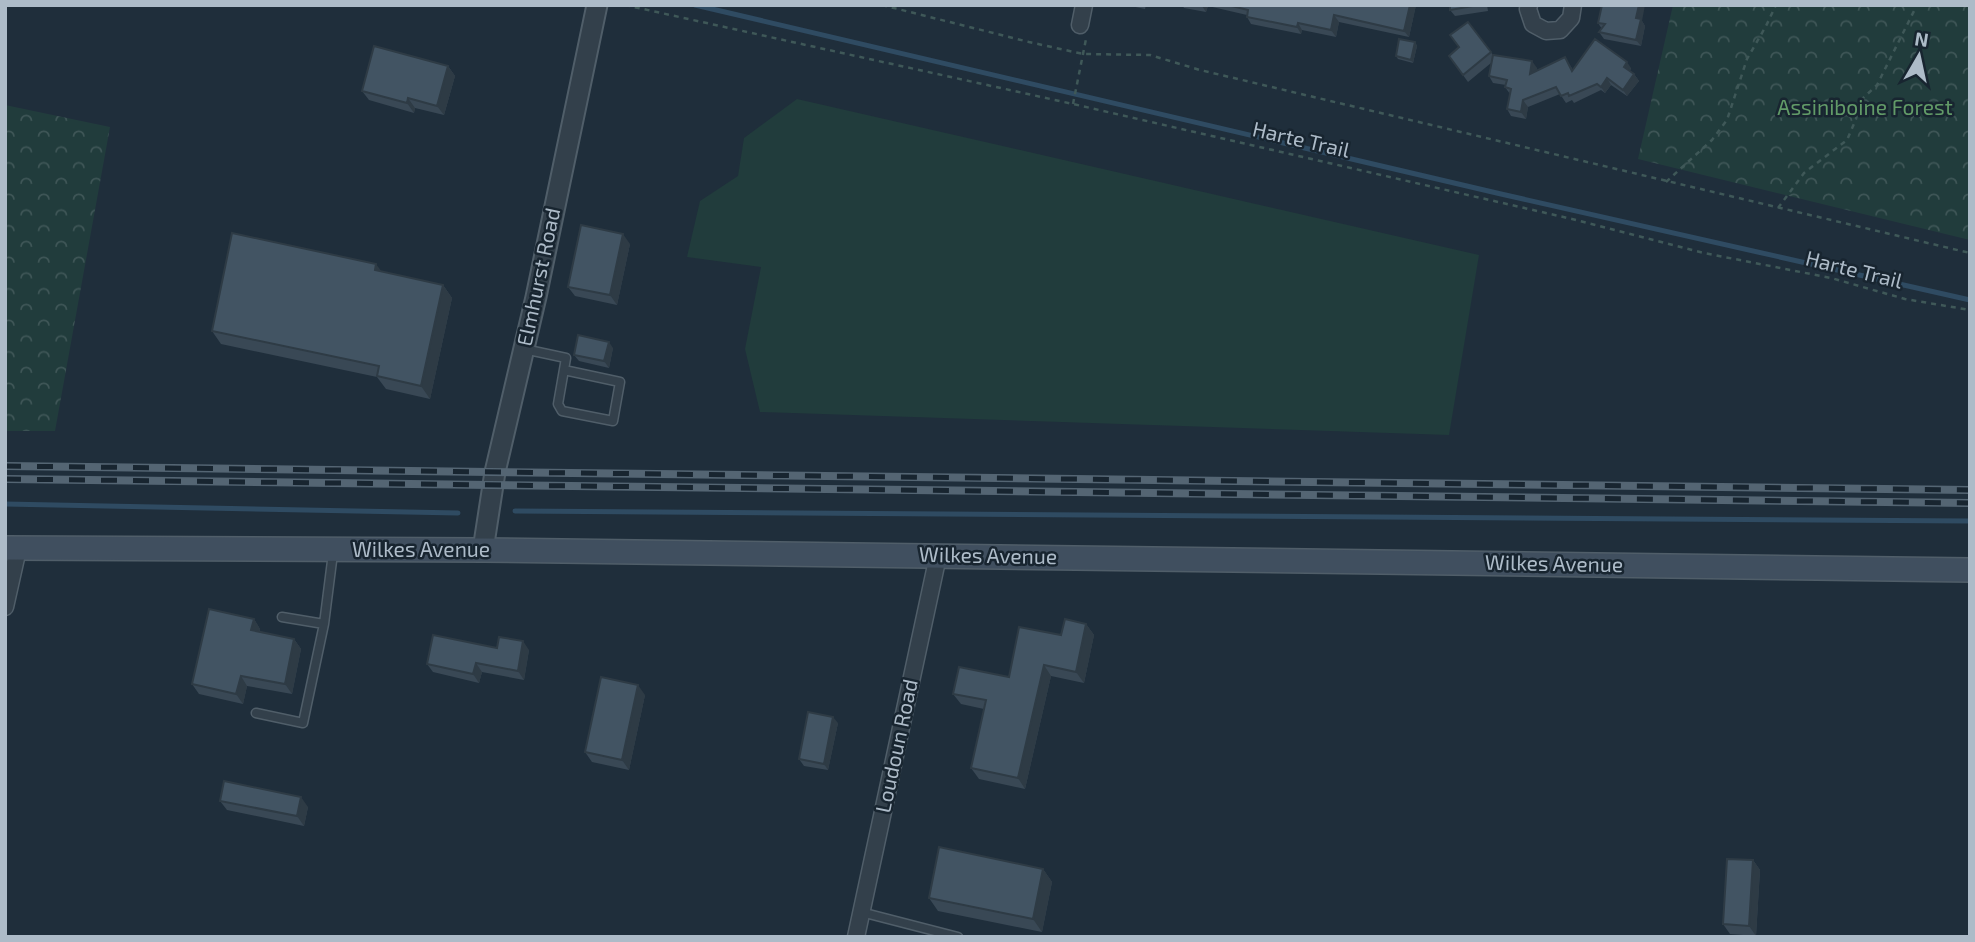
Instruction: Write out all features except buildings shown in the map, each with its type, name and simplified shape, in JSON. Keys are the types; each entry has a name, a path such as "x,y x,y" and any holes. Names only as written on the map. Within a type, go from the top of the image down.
{"main road":[{"name":"Wilkes Avenue","path":"11,549 482,550 1970,570"}],"street":[{"name":"Elmhurst Road","path":"482,550 495,472 597,5"},
{"path":"1080,25 1084,5"},
{"path":"1529,5 1533,24 1546,31 1560,30 1571,18 1573,5"},
{"path":"5,607 11,549"},
{"name":"Loudoun Road","path":"856,937 939,556"}],"lane":[{"path":"524,349 566,358 558,404 562,411 613,421 620,382 564,370"},
{"path":"256,713 303,723 324,624 334,550"},
{"path":"282,617 324,624"},
{"path":"861,912 958,937"}],"path":[{"name":"Harte Trail","path":"625,5 1073,104 1572,219 1704,253 1831,278 1905,299 1970,310"},
{"path":"882,5 1029,43 1083,54 1150,55 1213,74 1970,253"},
{"path":"1666,182 1712,140 1727,120 1747,59 1776,5"},
{"path":"1778,208 1804,173 1847,140 1860,101 1877,85 1917,5"},
{"path":"1073,104 1088,28 1080,25"}],"green space":[{"name":"Assiniboine Forest","path":"1673,5 1970,5 1970,240 1638,159"},
{"path":"797,99 1479,255 1449,435 760,412 745,349 761,267 687,257 700,201 738,176 744,138"},
{"path":"5,105 110,127 55,431 5,431"}],"waterway":[{"path":"695,5 1501,194 1970,300"},
{"path":"5,504 458,513"},
{"path":"515,511 1970,521"}],"railway":[{"path":"5,466 1970,490"},
{"path":"5,479 1970,503"}]}
